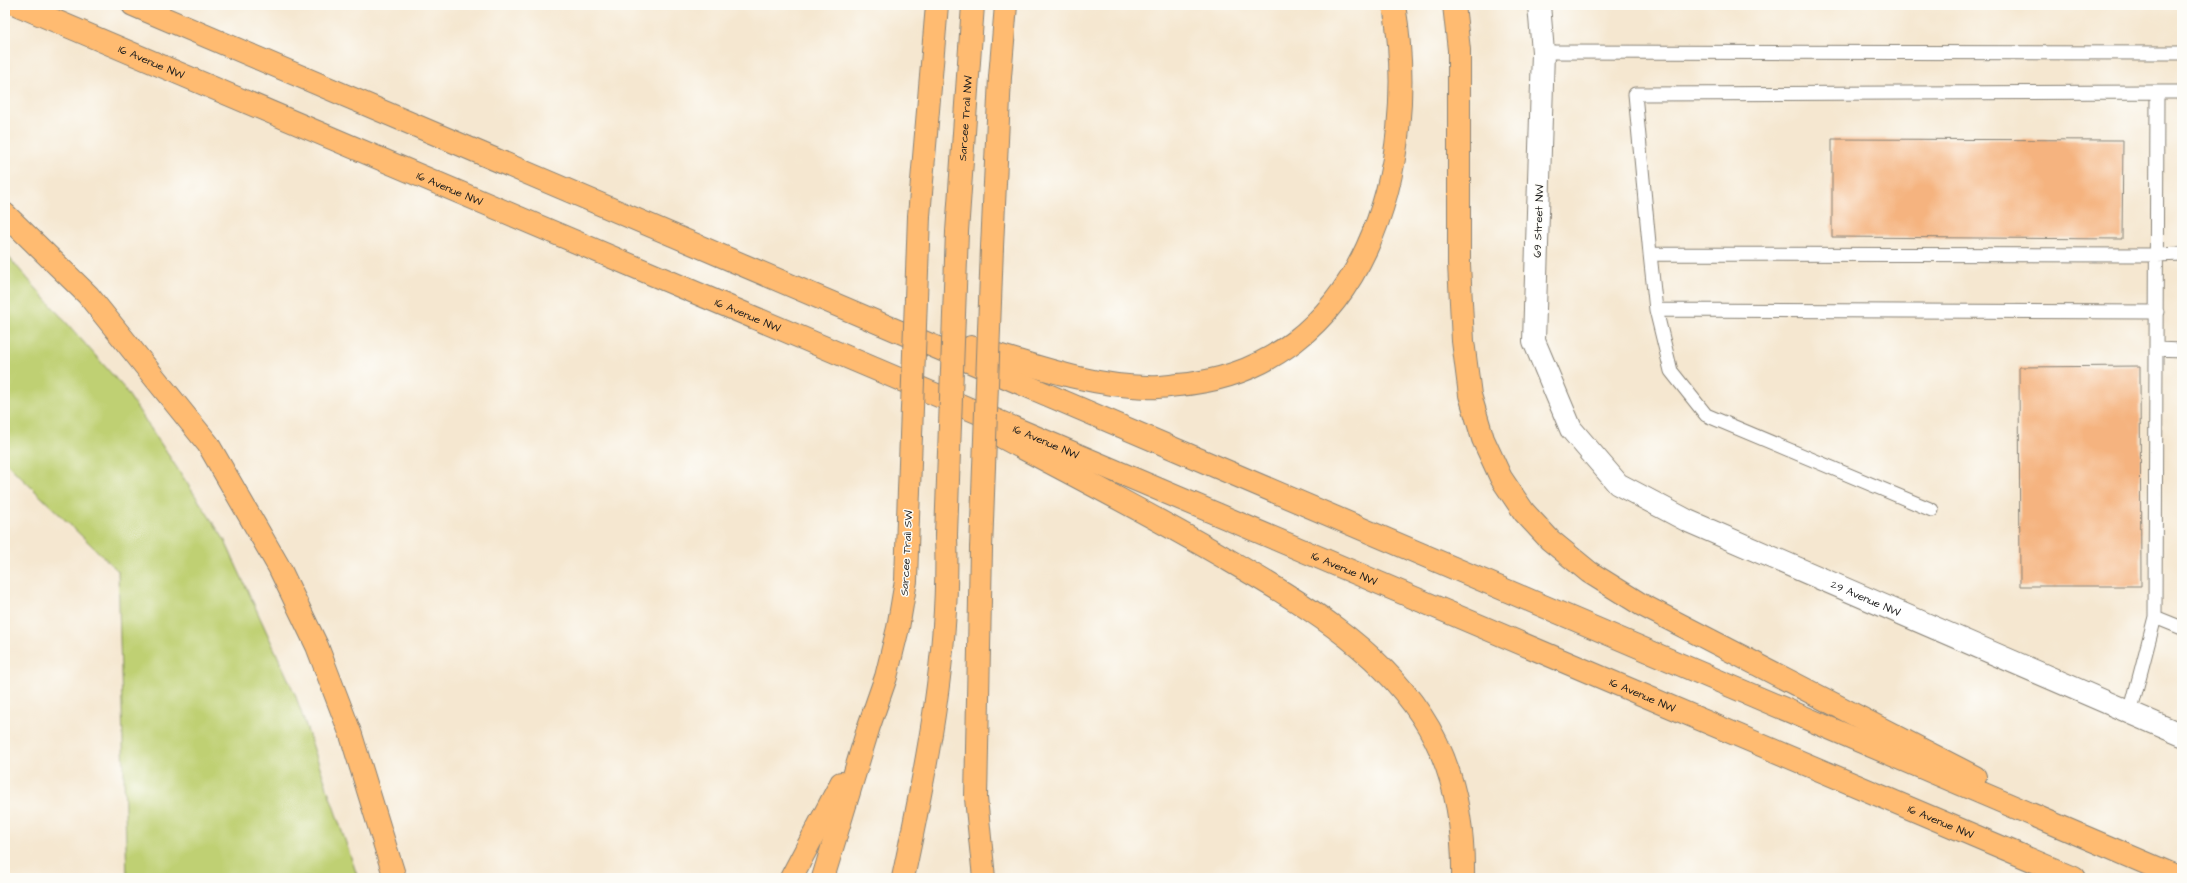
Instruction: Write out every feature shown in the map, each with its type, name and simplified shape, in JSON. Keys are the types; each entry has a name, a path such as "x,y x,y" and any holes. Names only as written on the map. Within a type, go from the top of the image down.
{"highway":[{"name":"16 Avenue NW","path":"18,5 2074,878"},
{"path":"133,5 869,318 1414,553 2181,878"},
{"name":"Sarcee Trail SW","path":"823,878 869,726 886,677 898,628 906,581 918,216 937,5"},
{"name":"Sarcee Trail NW","path":"903,878 922,791 935,702 948,585 946,535 957,232 973,5"},
{"path":"984,878 976,798 981,549 992,247 1000,78 1006,5"},
{"path":"869,318 1086,380 1147,388 1205,383 1235,375 1266,361 1307,332 1323,318 1341,294 1372,235 1392,166 1400,103 1400,56 1394,5"},
{"path":"1454,5 1459,50 1459,264 1463,341 1470,395 1483,440 1501,478 1524,512 1550,540 1589,572 1642,605 1927,751 2089,839"},
{"path":"5,214 88,295 212,451 279,567 317,646 352,735 395,878"},
{"path":"870,367 1213,551 1305,606 1362,650 1390,676 1412,703 1437,745 1449,773 1457,802 1462,840 1463,878"},
{"path":"791,878 804,856 869,726"},
{"path":"2142,861 2182,870"}],"street":[{"name":"69 Street NW","path":"1539,5 1543,52 1534,342 1571,429"},
{"name":"29 Avenue NW","path":"1571,429 1618,484 1688,521 2182,735"}],"lane":[{"path":"1543,52 2182,53"},
{"path":"2130,713 2155,617 2157,92"},
{"path":"1932,510 1706,415 1671,371 1656,310 1635,94 2182,92"},
{"path":"1650,254 2182,254"},
{"path":"1656,310 2157,312"},
{"path":"2156,350 2182,350"},
{"path":"2155,617 2182,628"}],"green space":[{"path":"5,253 124,388 224,539 295,694 358,878 127,878 118,571 5,462"}],"building":[{"path":"1832,139 2123,140 2122,239 1832,237"},
{"path":"2140,366 2141,586 2020,586 2019,367"}]}
